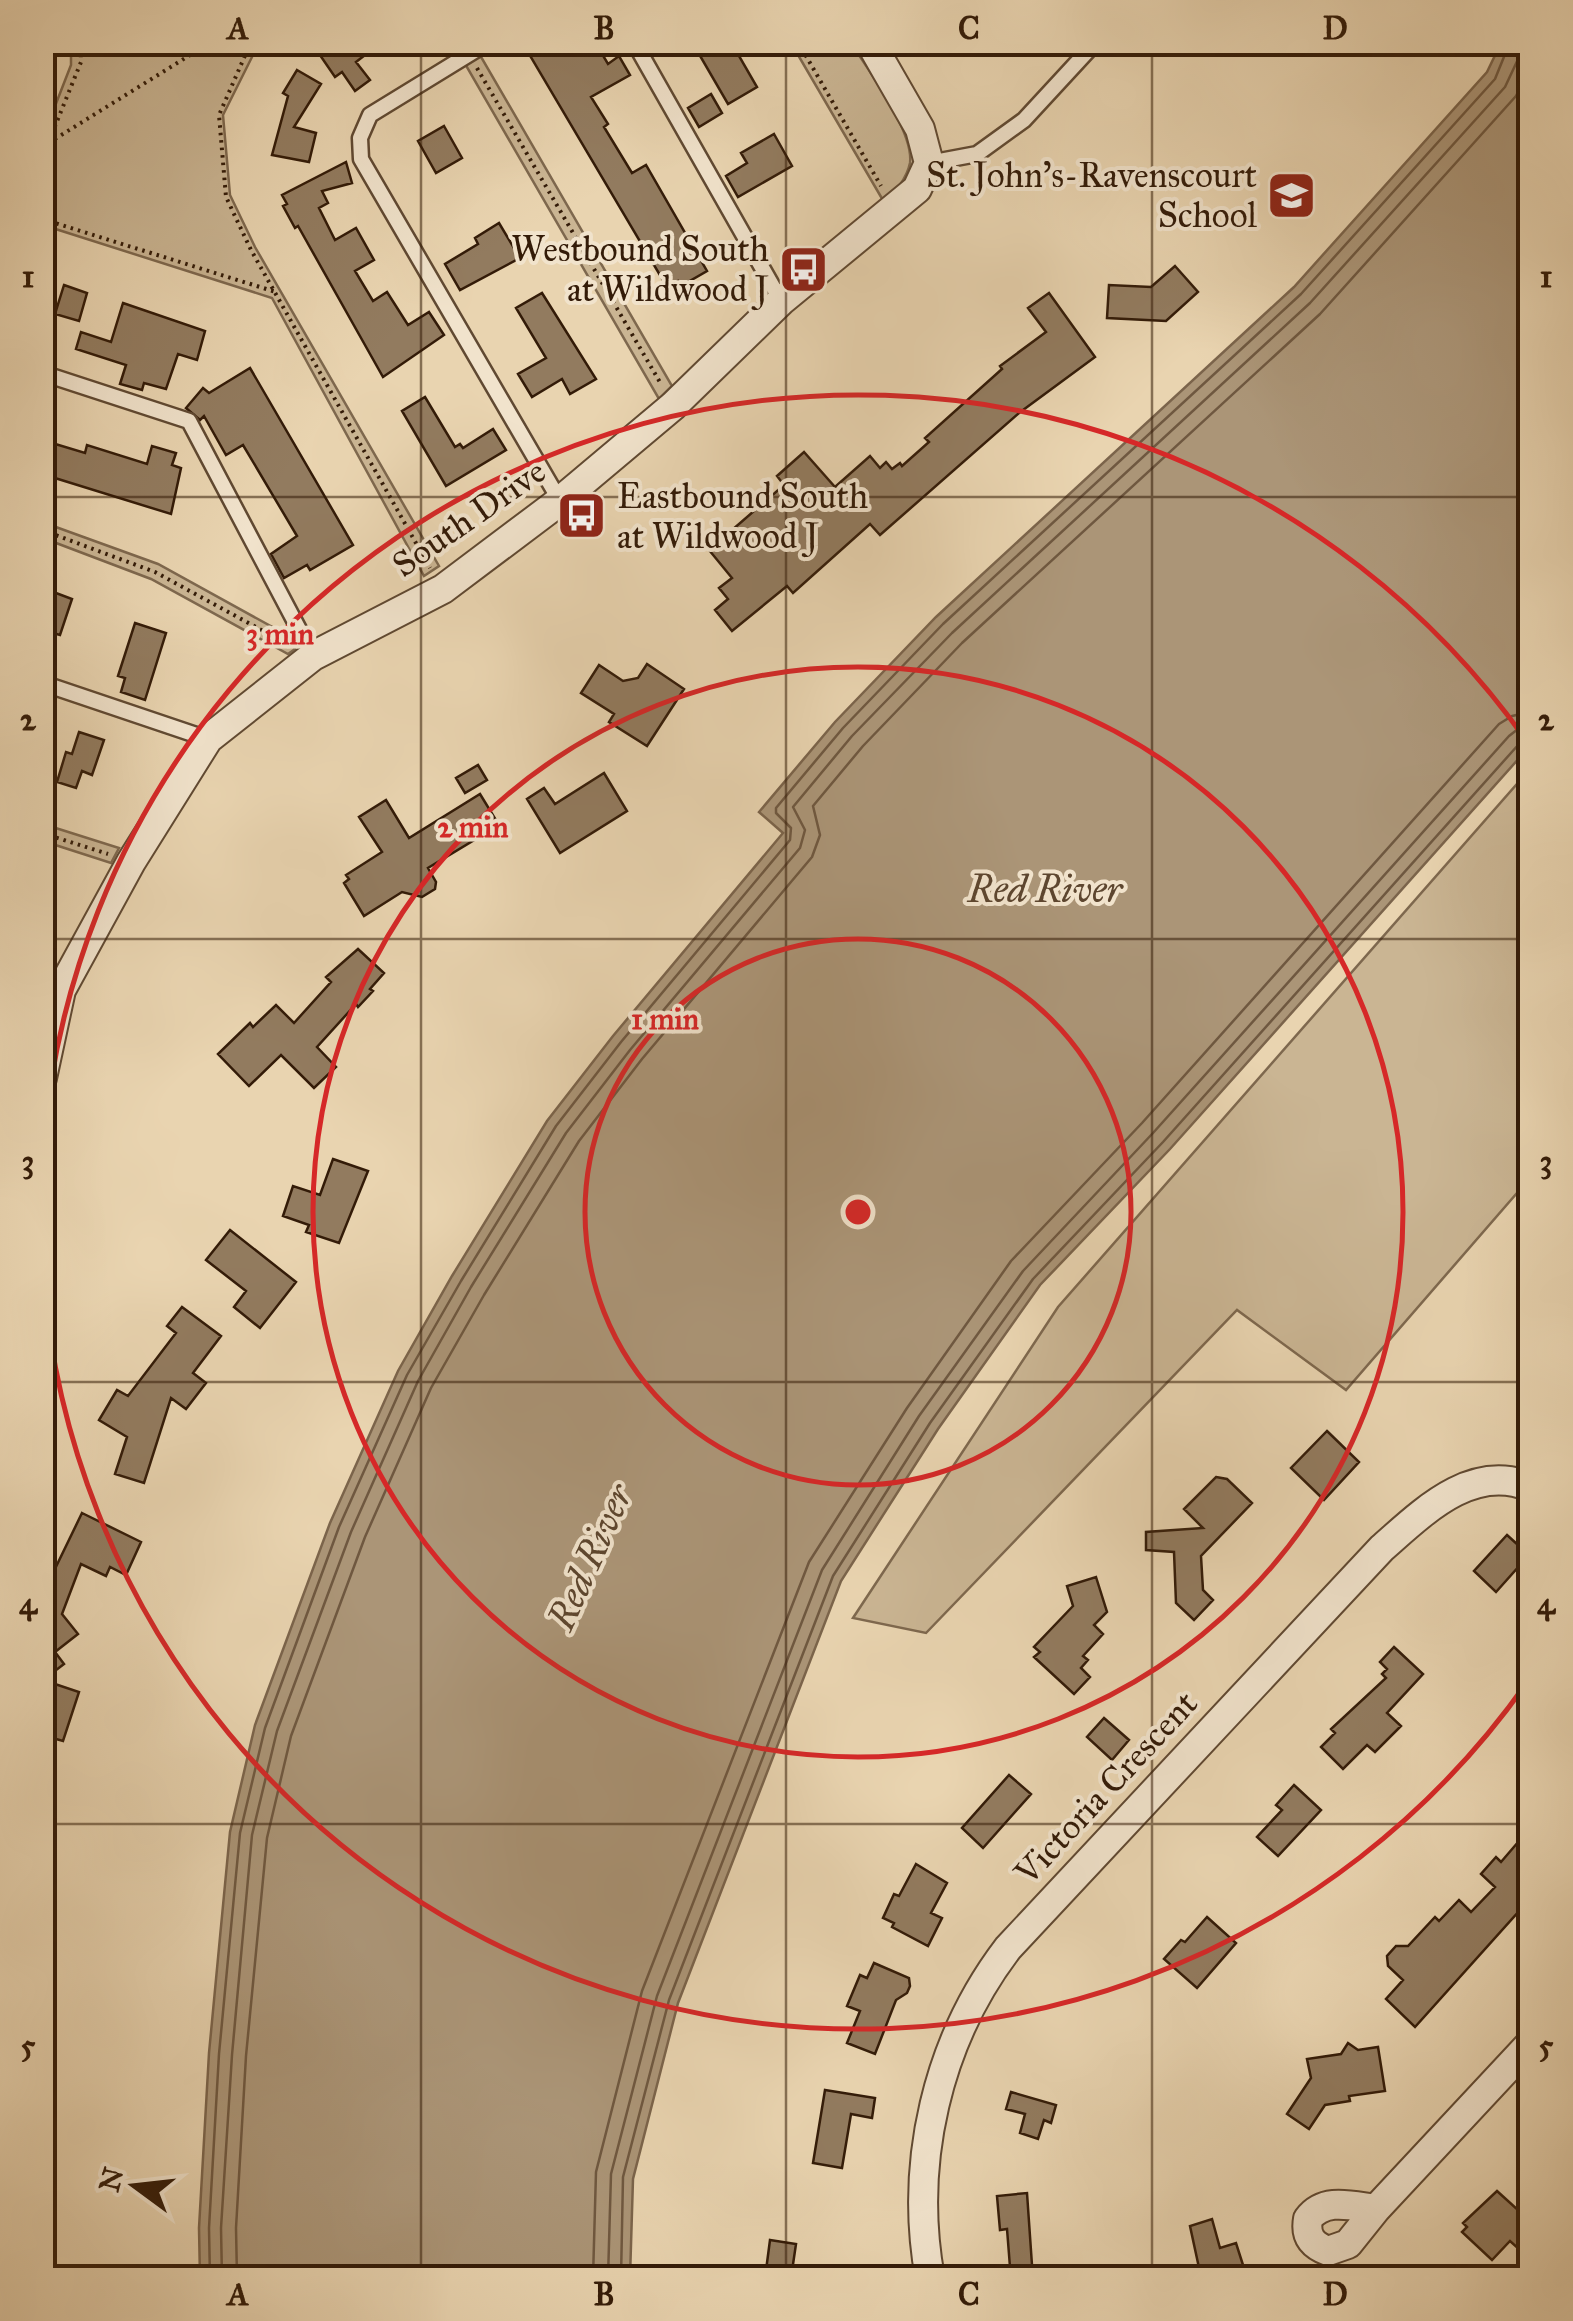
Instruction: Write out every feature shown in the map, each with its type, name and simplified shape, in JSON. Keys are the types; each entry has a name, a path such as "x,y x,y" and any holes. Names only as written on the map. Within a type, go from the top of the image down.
{"street":[{"path":"870,42 920,129 929,163"},
{"name":"South Drive","path":"42,1078 52,987 208,739 313,656 443,590 560,501 674,406 781,301 895,210 917,189 929,163"},
{"name":"Victoria Crescent","path":"930,2278 924,2194 938,2086 965,2013 1008,1948 1382,1548 1448,1495 1474,1484 1500,1480 1530,1487"},
{"path":"1376,2209 1530,2044"}],"lane":[{"path":"489,42 370,115 360,138 361,160 560,501"},
{"path":"634,42 781,301"},
{"path":"929,163 977,154 1024,120 1096,42"},
{"path":"42,373 189,422 313,656"},
{"path":"42,683 208,739"}],"path":[{"path":"49,141 81,62 80,42"},
{"path":"42,147 211,42"},
{"path":"251,42 219,116 226,197 443,590"},
{"path":"798,42 895,210"},
{"path":"469,54 674,406"},
{"path":"42,219 276,292"},
{"path":"42,530 155,572 313,656"},
{"path":"42,833 131,862"}],"shaded area":[{"path":"71,43 259,43 223,115 230,195 255,247 439,566 424,576 272,298 43,225 43,137 71,65"},
{"path":"453,43 473,43 672,386 659,399"},
{"path":"791,43 851,43 888,101 905,135 910,163 900,185 884,202"},
{"path":"42,522 158,564 285,634 295,649 288,654 151,579 43,538"},
{"path":"1530,769 1530,1178 1346,1390 1237,1310 926,1633 853,1618 1058,1307"},
{"path":"43,824 119,848 111,863 43,841"}],"water":[{"name":"Red River","path":"1501,43 1530,43 1530,746 1170,1149 1040,1285 938,1429 841,1581 678,2003 633,2179 630,2278 200,2278 209,2053 230,1832 255,1725 330,1523 398,1371 452,1276 547,1121 783,833 759,812 835,722 936,617 1294,287 1487,72"}],"building":[{"path":"311,42 382,42 356,62 370,80 355,91 342,72 335,77"},
{"path":"547,42 595,42 608,64 619,56 630,75 591,97 632,173 646,165 707,271 681,286 678,281 667,287 529,54"},
{"path":"692,42 731,42 757,87 728,104"},
{"path":"297,70 321,84 294,127 316,133 309,162 272,155 288,96 283,93"},
{"path":"711,94 722,113 699,127 688,108"},
{"path":"444,126 462,158 436,173 418,141"},
{"path":"774,134 792,166 738,197 726,176 747,163 741,153"},
{"path":"346,162 352,183 322,191 328,203 319,208 335,240 356,228 374,260 355,271 373,301 387,292 408,325 429,312 444,335 383,377 283,206 287,204 282,195"},
{"path":"499,223 520,258 460,290 445,264 478,244 475,238"},
{"path":"1175,266 1198,292 1166,321 1107,318 1109,285 1151,287"},
{"path":"64,285 87,293 79,321 55,314"},
{"path":"542,293 596,379 570,394 562,379 532,397 518,374 546,358 516,308"},
{"path":"1049,293 1095,357 1019,413 880,535 870,524 793,593 787,586 732,631 715,610 728,599 719,588 732,578 709,550 784,485 777,476 804,452 835,487 870,456 880,468 886,462 892,469 900,463 902,466 929,442 925,438 1002,369 1000,366 1046,332 1028,308"},
{"path":"123,303 205,331 197,360 178,354 166,389 144,383 142,390 120,384 126,365 76,349 81,332 111,342"},
{"path":"250,368 353,545 310,570 307,565 284,578 271,554 297,536 243,445 226,455 204,416 200,420 186,408 203,388 209,393"},
{"path":"425,397 455,447 460,444 463,448 493,429 506,450 446,486 402,411"},
{"path":"42,440 85,453 87,445 147,464 152,446 176,453 172,465 181,468 171,514 42,474"},
{"path":"48,590 72,599 60,635 42,630 42,606"},
{"path":"135,623 166,633 145,700 121,692 125,678 118,676"},
{"path":"647,664 684,689 647,746 609,722 614,714 581,693 599,665 623,681 638,678"},
{"path":"79,732 104,740 92,775 82,771 76,788 57,782 66,752 72,754"},
{"path":"478,765 487,780 465,793 456,778"},
{"path":"604,773 627,811 560,853 527,799 544,788 555,804"},
{"path":"480,794 499,825 428,868 436,882 435,889 422,897 402,892 364,916 344,883 349,879 346,875 382,852 359,817 386,800 409,838"},
{"path":"358,949 384,973 370,989 373,991 317,1047 336,1067 314,1088 281,1055 249,1086 218,1054 250,1023 253,1027 276,1005 294,1023 331,982 326,977"},
{"path":"333,1159 368,1171 339,1243 306,1232 309,1225 283,1216 293,1186 320,1195"},
{"path":"230,1230 296,1282 260,1328 234,1307 246,1291 206,1260"},
{"path":"182,1307 221,1336 193,1373 206,1383 186,1409 171,1398 144,1483 115,1474 127,1437 99,1420 117,1390 128,1396 176,1333 167,1326"},
{"path":"1327,1431 1359,1462 1324,1500 1291,1468"},
{"path":"1216,1477 1227,1479 1252,1503 1201,1556 1203,1590 1213,1600 1194,1620 1176,1603 1174,1552 1146,1550 1146,1532 1203,1528 1184,1509"},
{"path":"82,1513 141,1542 126,1575 110,1567 106,1576 81,1564 62,1614 78,1634 55,1652 64,1664 43,1680 79,1692 63,1741 42,1735 42,1586 47,1575 51,1577"},
{"path":"1507,1535 1529,1555 1496,1592 1474,1571"},
{"path":"1096,1577 1107,1612 1094,1625 1103,1634 1083,1656 1088,1660 1081,1668 1090,1677 1074,1694 1034,1657 1040,1652 1034,1647 1073,1606 1067,1586"},
{"path":"1394,1647 1423,1674 1387,1713 1401,1726 1375,1752 1367,1745 1343,1769 1321,1747 1335,1733 1331,1729 1386,1678 1382,1674 1387,1669 1380,1662"},
{"path":"1104,1718 1129,1740 1112,1760 1087,1737"},
{"path":"1009,1775 1031,1794 983,1848 962,1828"},
{"path":"1294,1785 1321,1810 1278,1856 1257,1837 1282,1810 1276,1805"},
{"path":"1519,1841 1530,1852 1530,1899 1415,2027 1386,1999 1403,1980 1388,1966 1387,1956 1396,1946 1408,1946 1435,1917 1439,1921 1459,1900 1471,1912 1495,1887 1481,1874 1496,1857 1501,1862"},
{"path":"916,1864 947,1883 931,1913 942,1918 928,1946 883,1918 894,1894 899,1896"},
{"path":"1207,1917 1236,1943 1197,1988 1164,1959"},
{"path":"874,1963 909,1978 910,1986 896,2000 875,2054 847,2043 860,2011 847,2006 860,1975 867,1978"},
{"path":"1348,2043 1358,2050 1378,2047 1385,2091 1349,2096 1350,2101 1325,2105 1309,2129 1287,2114 1311,2078 1307,2059 1341,2054"},
{"path":"825,2090 875,2098 872,2118 851,2114 842,2168 813,2163"},
{"path":"1011,2092 1056,2105 1051,2123 1044,2120 1038,2139 1020,2133 1025,2114 1006,2109"},
{"path":"1497,2191 1519,2211 1530,2198 1530,2259 1510,2241 1492,2260 1462,2232 1467,2227 1463,2223"},
{"path":"1027,2193 1032,2265 1010,2267 1007,2229 1000,2230 997,2196"},
{"path":"1212,2219 1220,2248 1236,2243 1243,2265 1201,2277 1190,2226"},
{"path":"770,2240 796,2244 791,2278 765,2278"}],"place":[{"name":"St. John's-Ravenscourt School","path":"1292,195"},
{"name":"Westbound South at Wildwood J","path":"804,269"},
{"name":"Eastbound South at Wildwood J","path":"582,516"}]}
